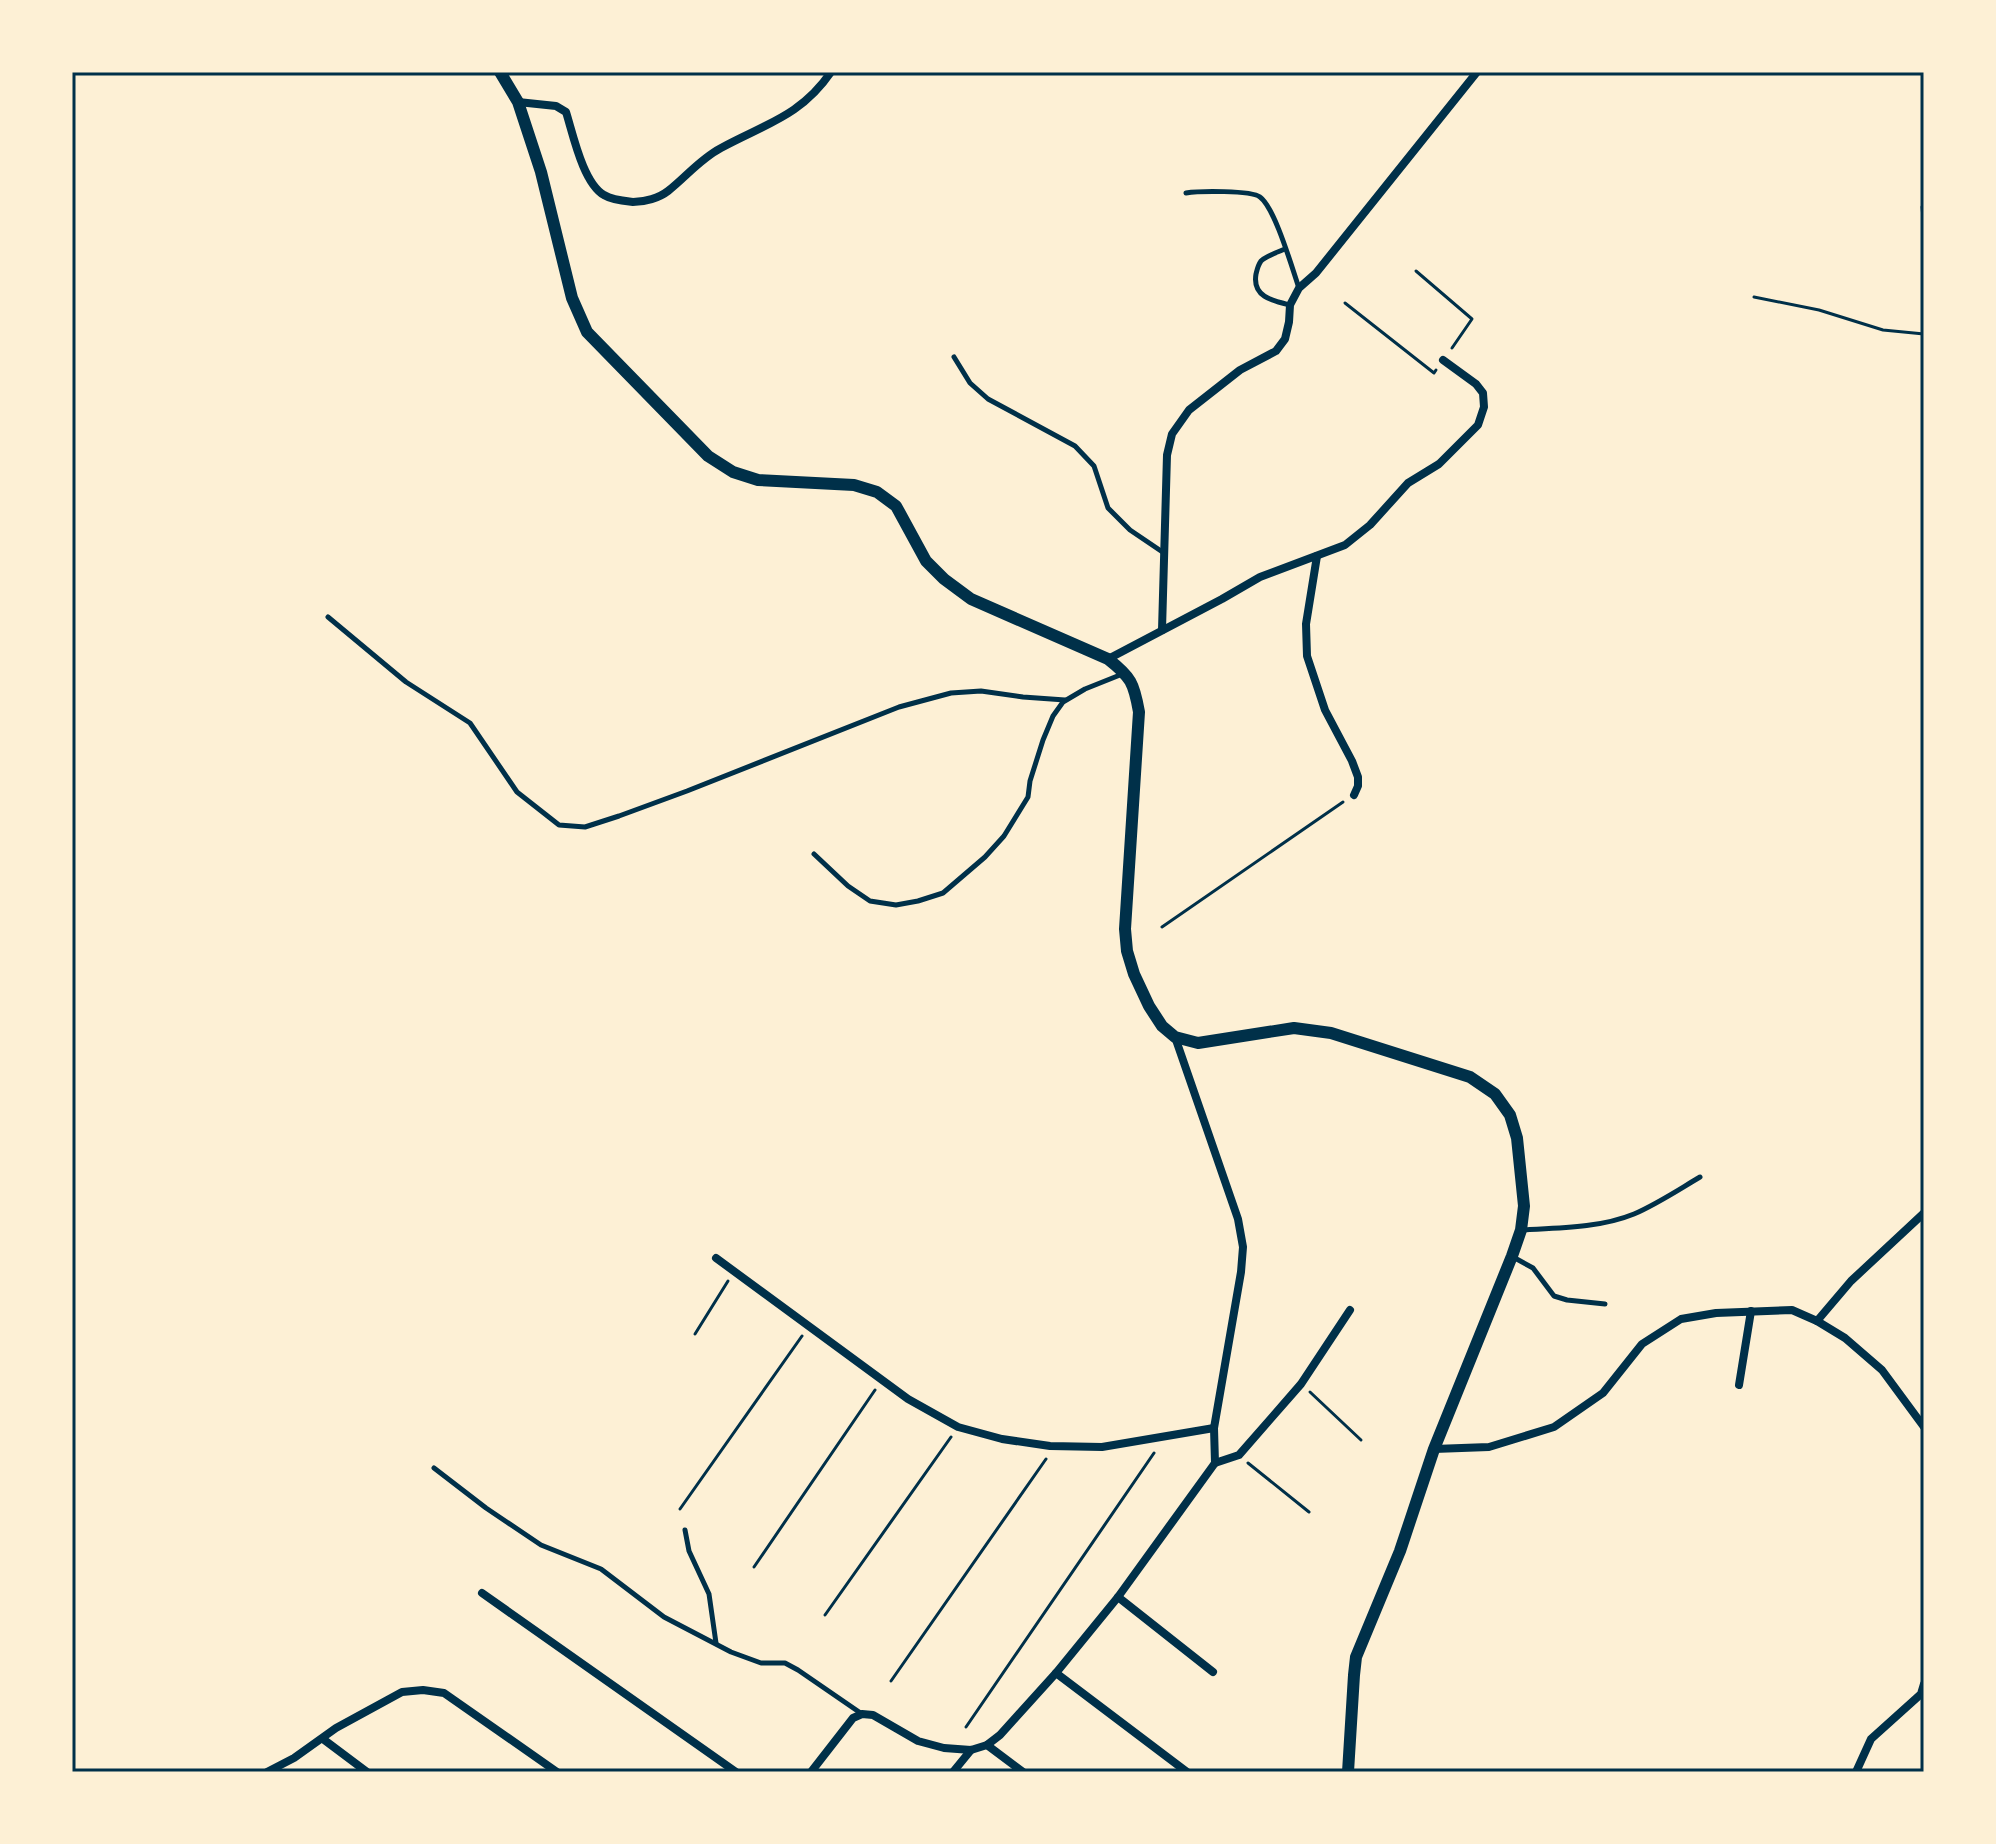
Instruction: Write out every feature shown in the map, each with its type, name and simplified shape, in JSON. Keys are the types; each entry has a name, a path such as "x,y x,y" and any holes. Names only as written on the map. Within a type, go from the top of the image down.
{"street":[{"path":"500,72 518,102 541,172 572,298 587,332 708,456 733,472 758,480 854,485 877,492 896,506 926,561 971,599 1108,659 1126,673 1135,690 1139,712 1125,929 1127,951 1134,974 1162,1026 1175,1037 1198,1043 1294,1028 1331,1033 1470,1077 1495,1094 1510,1115 1517,1138 1524,1206 1521,1230 1434,1449 1400,1551 1356,1657 1348,1772"},
{"path":"518,102 556,106 566,112 589,180 602,194 623,201 643,202 666,192 718,149 791,113 820,87 831,72"},
{"path":"1162,630 1167,455 1172,434 1189,410 1240,370 1276,351 1285,339 1290,305 1299,288 1316,273 1477,72"},
{"path":"1108,659 1260,577 1345,545 1370,525 1408,483 1439,464 1478,425 1484,407 1483,393 1476,384 1443,360"},
{"path":"1317,556 1306,624 1307,656 1325,710 1358,777 1354,795"},
{"path":"1175,1037 1238,1219 1243,1247 1214,1428 1215,1463"},
{"path":"1817,1321 1851,1281 1924,1213"},
{"path":"716,1258 908,1399 958,1427 1002,1439 1055,1446 1102,1447 1214,1428"},
{"path":"811,1772 853,1718 862,1714 873,1715 918,1741 944,1748 971,1750 987,1745 1000,1735 1118,1597 1215,1463 1239,1455 1301,1384 1350,1310"},
{"path":"1434,1449 1489,1447 1554,1427 1603,1393 1642,1344 1681,1319 1751,1311 1792,1310 1845,1338 1882,1370 1924,1427"},
{"path":"1739,1385 1751,1311"},
{"path":"482,1593 736,1772"},
{"path":"1118,1597 1213,1672"},
{"path":"1056,1673 1187,1772"},
{"path":"1856,1772 1871,1739 1921,1694 1924,1684"},
{"path":"267,1772 294,1758 336,1728 402,1692 423,1690 444,1693 557,1772"},
{"path":"323,1739 367,1772"},
{"path":"987,1745 1023,1772"},
{"path":"953,1772 971,1750"}],"lane":[{"path":"1186,193 1215,191 1260,197 1273,217 1299,288"},
{"path":"1285,249 1262,260 1255,282 1260,294 1267,299 1290,305"},
{"path":"954,357 970,383 988,399 1075,446 1094,466 1108,508 1130,530 1165,553"},
{"path":"328,617 406,682 470,723 517,792 559,825 585,827 619,816 899,707 951,693 981,691 1065,700"},
{"path":"814,854 848,886 870,901 896,905 943,893 1004,836 1028,797 1030,781 1053,716 1065,700 1126,673"},
{"path":"1521,1230 1565,1228 1610,1221 1633,1214 1700,1177"},
{"path":"1512,1256 1533,1268 1554,1296 1605,1304"},
{"path":"434,1468 541,1545 601,1569 664,1617 731,1652 761,1663 785,1663 862,1714"},
{"path":"685,1530 689,1551 709,1594 717,1644"}],"path":[{"path":"1924,203 1924,229"},
{"path":"1345,303 1434,373 1472,319 1416,271"},
{"path":"1754,297 1819,310 1883,330 1924,334"},
{"path":"1162,927 1354,795"},
{"path":"695,1334 734,1271"},
{"path":"680,1509 809,1326"},
{"path":"754,1567 882,1380"},
{"path":"1301,1384 1361,1440"},
{"path":"825,1615 958,1427"},
{"path":"966,1727 1165,1437"},
{"path":"891,1681 1055,1446"},
{"path":"1239,1455 1309,1512"}]}
